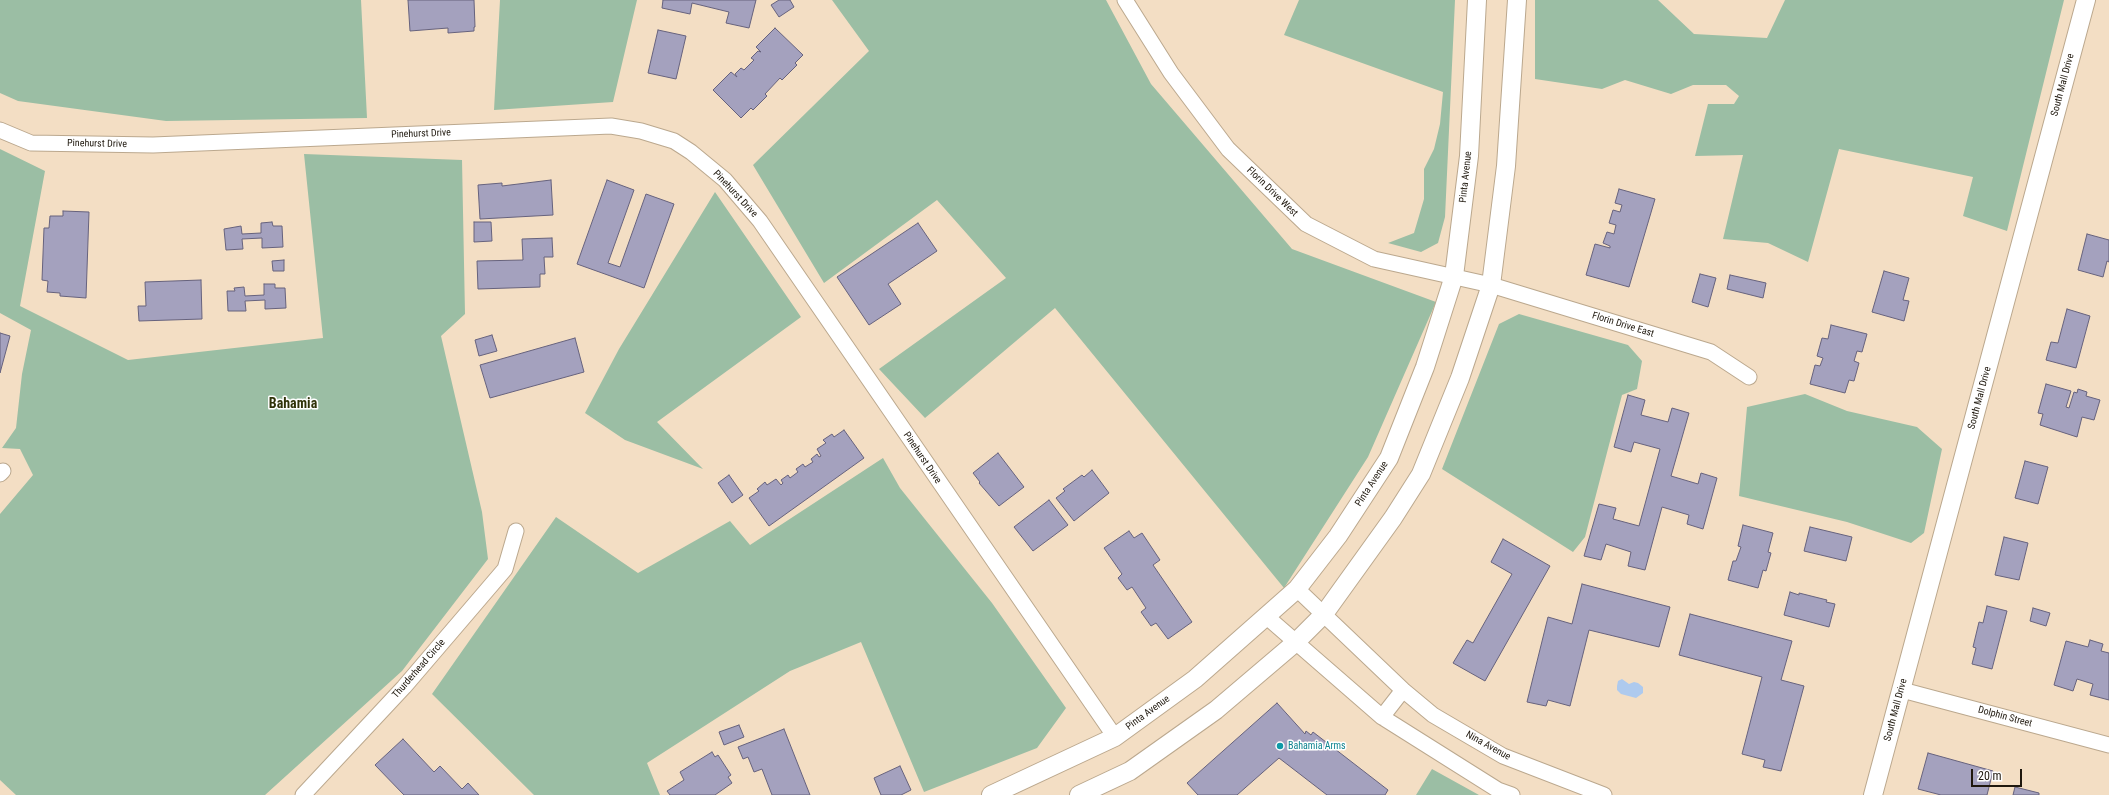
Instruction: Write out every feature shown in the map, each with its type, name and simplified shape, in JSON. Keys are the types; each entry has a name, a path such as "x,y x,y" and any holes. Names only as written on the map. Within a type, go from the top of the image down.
{"street":[{"name":"Florin Drive West","path":"1125,0 1171,73 1228,149 1306,224 1374,259 1491,285"},
{"name":"Pinta Avenue","path":"991,795 1115,737 1195,679 1297,589 1338,536 1389,458 1425,367 1454,276 1468,156 1477,0"},
{"path":"1079,795 1130,771 1216,710 1296,642 1324,614 1394,518 1421,474 1460,378 1491,285 1506,166 1517,0"},
{"name":"South Mall Drive","path":"1873,795 2086,0"},
{"name":"Pinehurst Drive","path":"0,130 31,143 153,145 611,126 641,131 674,141 691,152 725,180 760,221 1115,737"},
{"name":"Florin Drive East","path":"1491,285 1711,352 1749,377"},
{"name":"Thurderhead Circle","path":"303,795 404,686 505,570 516,531"},
{"name":"Nina Avenue","path":"1297,589 1403,690 1433,715 1503,756 1604,795"},
{"path":"1267,617 1382,718 1498,790 1512,795"},
{"path":"1382,718 1403,690"},
{"name":"Dolphin Street","path":"1902,690 2109,745"}],"green space":[{"path":"0,0 361,0 367,118 166,121 18,101 0,93"},
{"path":"500,0 637,0 613,102 494,110"},
{"path":"832,0 1106,0 1151,84 1292,249 1436,302 1368,457 1284,588 1055,308 925,418 879,369 1006,278 937,200 824,283 753,165 869,51"},
{"path":"1299,0 1455,0 1445,217 1438,243 1421,252 1388,243 1414,233 1424,199 1424,169 1434,149 1440,124 1443,92 1284,35"},
{"path":"1535,0 1658,0 1694,34 1767,38 1785,0 2064,0 2007,231 1963,216 1973,177 1839,149 1808,262 1768,243 1723,239 1743,155 1695,156 1708,104 1734,104 1739,96 1726,85 1693,85 1671,94 1625,80 1602,89 1535,79"},
{"path":"0,149 45,171 20,306 128,360 323,338 304,154 462,160 465,314 441,336 482,512 488,559 402,671 265,795 16,795 0,780 0,514 33,475 20,449 2,448 16,428 22,374 31,330 0,313"},
{"path":"715,192 801,317 657,422 703,469 625,440 585,413 619,349"},
{"path":"1519,314 1628,345 1642,361 1637,389 1622,395 1585,537 1573,552 1442,469 1499,324"},
{"path":"1805,394 1847,411 1917,427 1942,449 1924,533 1911,543 1847,522 1739,496 1747,407"},
{"path":"883,458 900,488 992,603 1066,708 1037,748 924,792 861,642 790,671 647,763 660,795 534,795 432,694 556,517 638,573 730,521 750,545"},
{"path":"1432,769 1479,795 1416,795"}],"water":[{"path":"1622,679 1629,684 1634,682 1638,683 1643,687 1643,693 1636,698 1621,694 1617,690 1617,686 1618,681"}],"building":[{"path":"408,0 474,0 474,31 448,33 448,28 410,31"},
{"path":"663,0 756,0 749,28 726,23 729,12 692,3 690,14 662,8"},
{"path":"779,0 790,0 794,7 779,17 771,5"},
{"path":"775,28 803,55 795,63 797,65 782,80 780,78 765,94 767,96 753,110 751,108 741,118 713,90 731,72 737,77 735,74 741,68 744,70 754,60 751,58 758,51 761,52 756,47"},
{"path":"658,30 686,36 676,79 648,73"},
{"path":"551,180 553,215 480,219 478,185 502,183 502,186"},
{"path":"607,180 634,190 608,263 620,267 646,194 674,204 644,288 577,264"},
{"path":"1619,189 1655,199 1629,287 1586,275 1595,244 1610,248 1610,246 1603,243 1607,232 1614,234 1616,225 1609,223 1613,210 1620,212 1622,205 1615,203"},
{"path":"63,211 89,212 86,298 60,296 60,293 47,292 48,281 42,280 44,228 49,228 50,216 63,216"},
{"path":"272,222 273,226 282,226 283,247 262,248 262,238 242,239 243,249 226,250 224,229 241,226 242,234 261,233 261,223"},
{"path":"474,222 491,222 492,241 474,242"},
{"path":"918,223 937,251 888,284 901,304 869,325 837,277"},
{"path":"2087,234 2109,240 2109,262 2107,261 2103,277 2078,270"},
{"path":"552,238 553,257 544,257 545,274 540,274 540,287 478,289 477,261 523,260 522,239"},
{"path":"284,260 284,271 273,271 272,261"},
{"path":"1884,271 1909,278 1903,300 1909,301 1904,321 1872,312"},
{"path":"1700,274 1716,278 1708,307 1692,302"},
{"path":"1730,275 1766,283 1763,298 1727,289"},
{"path":"201,280 202,319 139,321 138,306 146,306 145,282"},
{"path":"264,284 275,284 275,288 285,288 286,308 265,309 265,300 245,301 246,311 228,311 227,291 235,291 234,288 244,287 245,296 264,295"},
{"path":"2067,309 2090,316 2076,368 2046,360 2051,342 2058,343"},
{"path":"1831,325 1867,334 1862,352 1857,351 1854,361 1859,363 1854,381 1849,380 1845,393 1810,384 1815,365 1820,366 1823,358 1817,356 1822,338 1828,339"},
{"path":"0,333 10,336 0,373"},
{"path":"492,335 497,351 479,356 475,340"},
{"path":"575,338 584,372 490,398 480,365"},
{"path":"2046,384 2071,391 2066,407 2069,408 2074,392 2077,393 2078,389 2087,392 2086,396 2100,400 2094,420 2082,417 2077,437 2040,425 2043,414 2038,413"},
{"path":"1628,395 1645,400 1641,415 1668,422 1672,408 1689,413 1671,476 1698,484 1701,473 1717,478 1703,529 1687,524 1689,515 1662,507 1645,570 1628,566 1631,552 1606,544 1601,560 1584,556 1599,504 1616,508 1613,519 1639,526 1660,449 1634,442 1631,452 1614,447"},
{"path":"844,430 864,458 769,526 749,498 759,491 757,489 765,482 767,485 776,479 781,485 783,483 781,480 788,475 790,478 798,472 796,469 803,464 805,467 813,462 811,459 817,454 819,457 821,456 817,449 826,443 823,440 832,434 834,437"},
{"path":"998,453 1024,487 999,506 979,483 980,482 973,473"},
{"path":"2025,461 2048,467 2038,504 2015,498"},
{"path":"1092,470 1109,493 1074,521 1056,498 1065,491 1063,489 1082,475 1084,477"},
{"path":"729,475 743,495 732,503 718,483"},
{"path":"1049,500 1068,525 1033,551 1014,527"},
{"path":"1743,525 1773,533 1768,552 1771,553 1766,571 1763,570 1758,588 1728,580 1733,561 1736,561 1741,547 1738,546"},
{"path":"1810,527 1852,537 1846,561 1804,551"},
{"path":"1129,531 1134,538 1142,533 1160,560 1153,565 1192,622 1168,639 1156,623 1151,626 1141,612 1146,608 1132,587 1127,590 1118,578 1122,574 1104,548"},
{"path":"2004,537 2028,543 2019,580 1995,575"},
{"path":"1503,539 1550,566 1485,681 1453,663 1467,640 1473,643 1512,574 1491,562"},
{"path":"1582,584 1670,607 1659,647 1589,630 1570,706 1548,700 1546,706 1527,702 1548,617 1572,624"},
{"path":"1790,592 1827,600 1826,602 1835,604 1829,627 1784,615"},
{"path":"1987,606 2007,611 1992,669 1972,664 1976,648 1973,647 1979,622 1983,623"},
{"path":"2033,608 2050,613 2046,626 2030,621"},
{"path":"1690,614 1792,641 1781,680 1804,686 1781,771 1763,767 1765,760 1742,754 1762,677 1679,655"},
{"path":"2090,640 2103,644 2101,651 2109,653 2109,700 2090,695 2093,684 2077,679 2073,691 2054,685 2066,641 2088,647"},
{"name":"Bahamia Arms","path":"1277,703 1305,734 1306,731 1311,735 1313,732 1388,790 1385,795 1327,795 1279,758 1237,795 1198,795 1187,783"},
{"path":"739,725 744,737 724,745 719,732"},
{"path":"784,729 810,795 772,795 762,769 754,772 748,757 743,759 738,747"},
{"path":"403,739 434,772 440,766 462,789 468,783 479,795 404,795 375,765"},
{"path":"712,752 715,757 718,755 731,775 728,777 732,783 715,795 670,795 667,791 684,780 680,772"},
{"path":"1928,753 1993,771 1987,795 1941,795 1918,789"},
{"path":"900,766 911,790 901,795 881,795 874,778"},
{"path":"2015,787 2039,793 2039,795 2013,795"}],"place":[{"name":"Bahamia Arms","path":"1280,746"}],"district":[{"name":"Bahamia","path":"293,404"}]}
